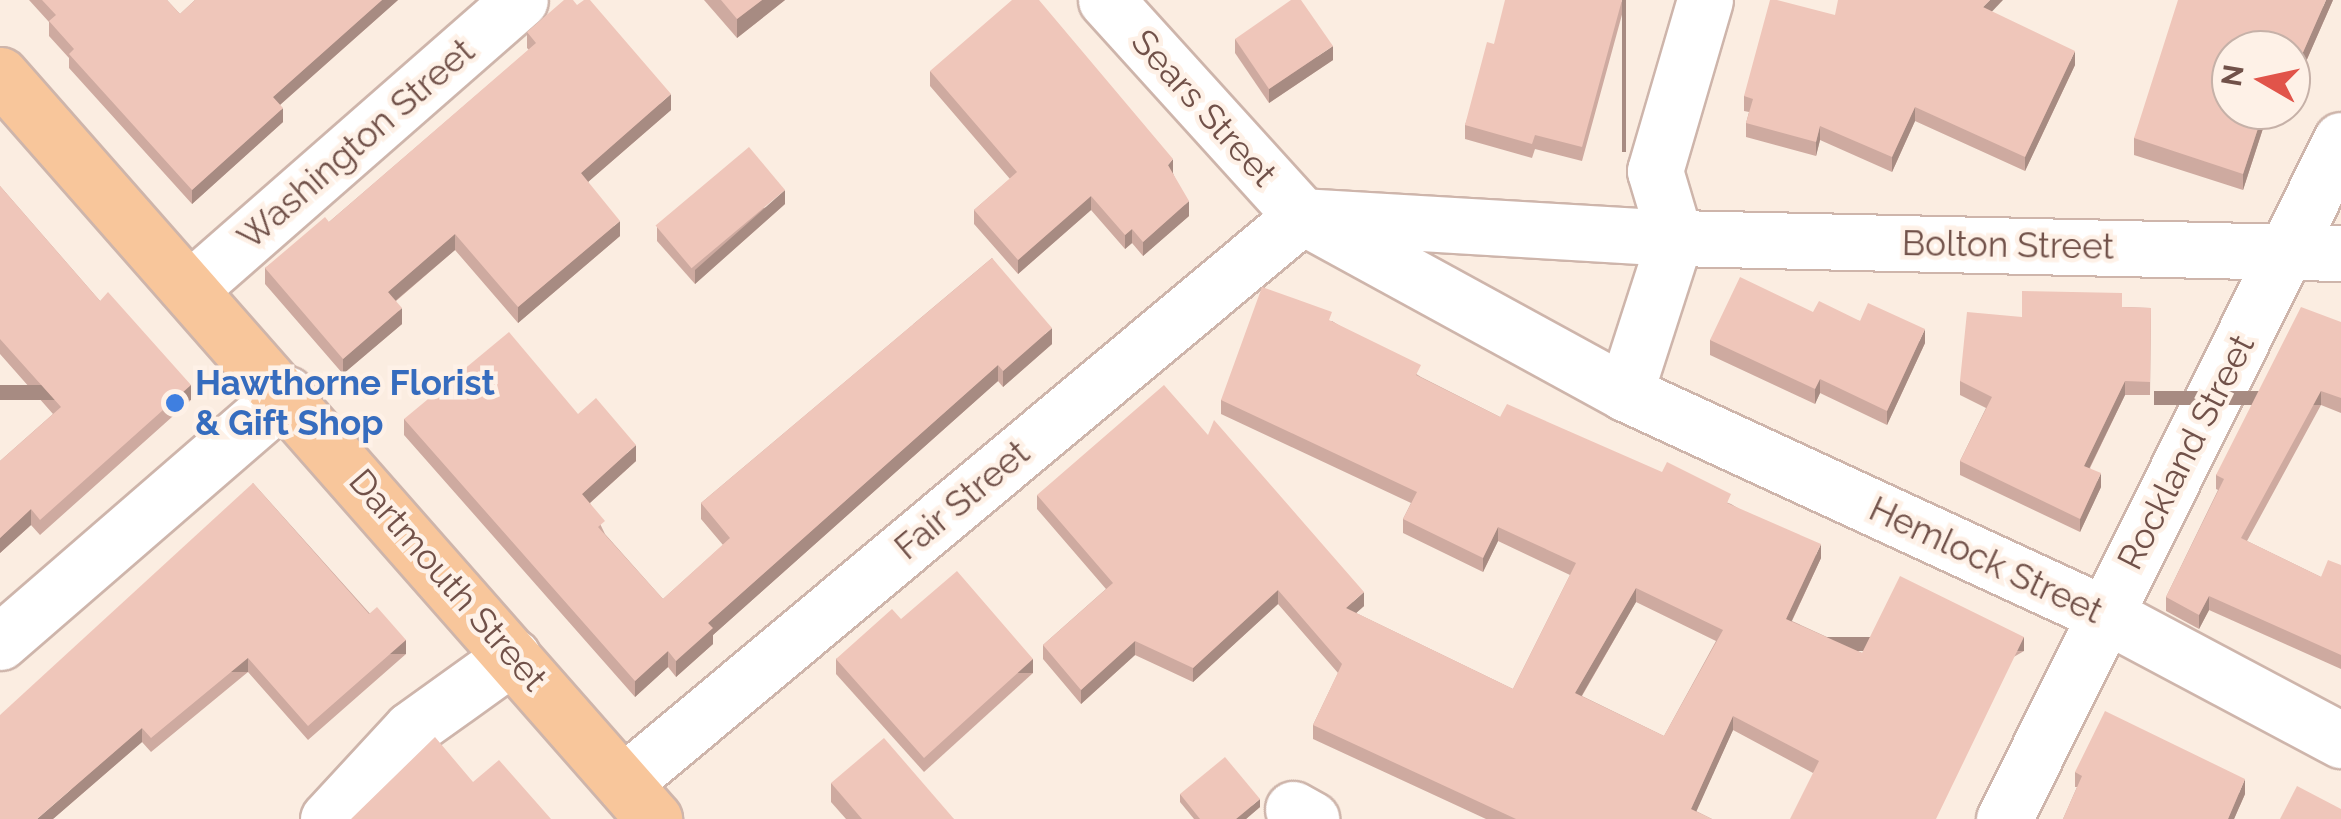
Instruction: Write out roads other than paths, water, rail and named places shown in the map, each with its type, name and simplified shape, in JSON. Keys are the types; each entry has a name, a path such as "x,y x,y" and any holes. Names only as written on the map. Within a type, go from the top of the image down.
{"main road":[{"name":"Dartmouth Street","path":"0,74 286,394 638,801"}],"street":[{"name":"Washington Street","path":"191,288 520,0"},
{"name":"Sears Street","path":"1106,0 1302,216"},
{"path":"1302,216 1625,392 1675,238 1655,171 1705,0"},
{"name":"Rockland Street","path":"2004,819 2102,613 2316,252 2341,140"},
{"path":"1302,216 1675,238"},
{"name":"Fair Street","path":"638,801 1302,216"},
{"name":"Bolton Street","path":"1675,238 2316,252"},
{"name":"Hemlock Street","path":"1625,392 2102,613 2341,740"},
{"path":"0,642 286,394"},
{"path":"328,819 412,729 513,656"}],"place":[{"name":"Hawthorne Florist & Gift Shop","path":"175,403"}]}
